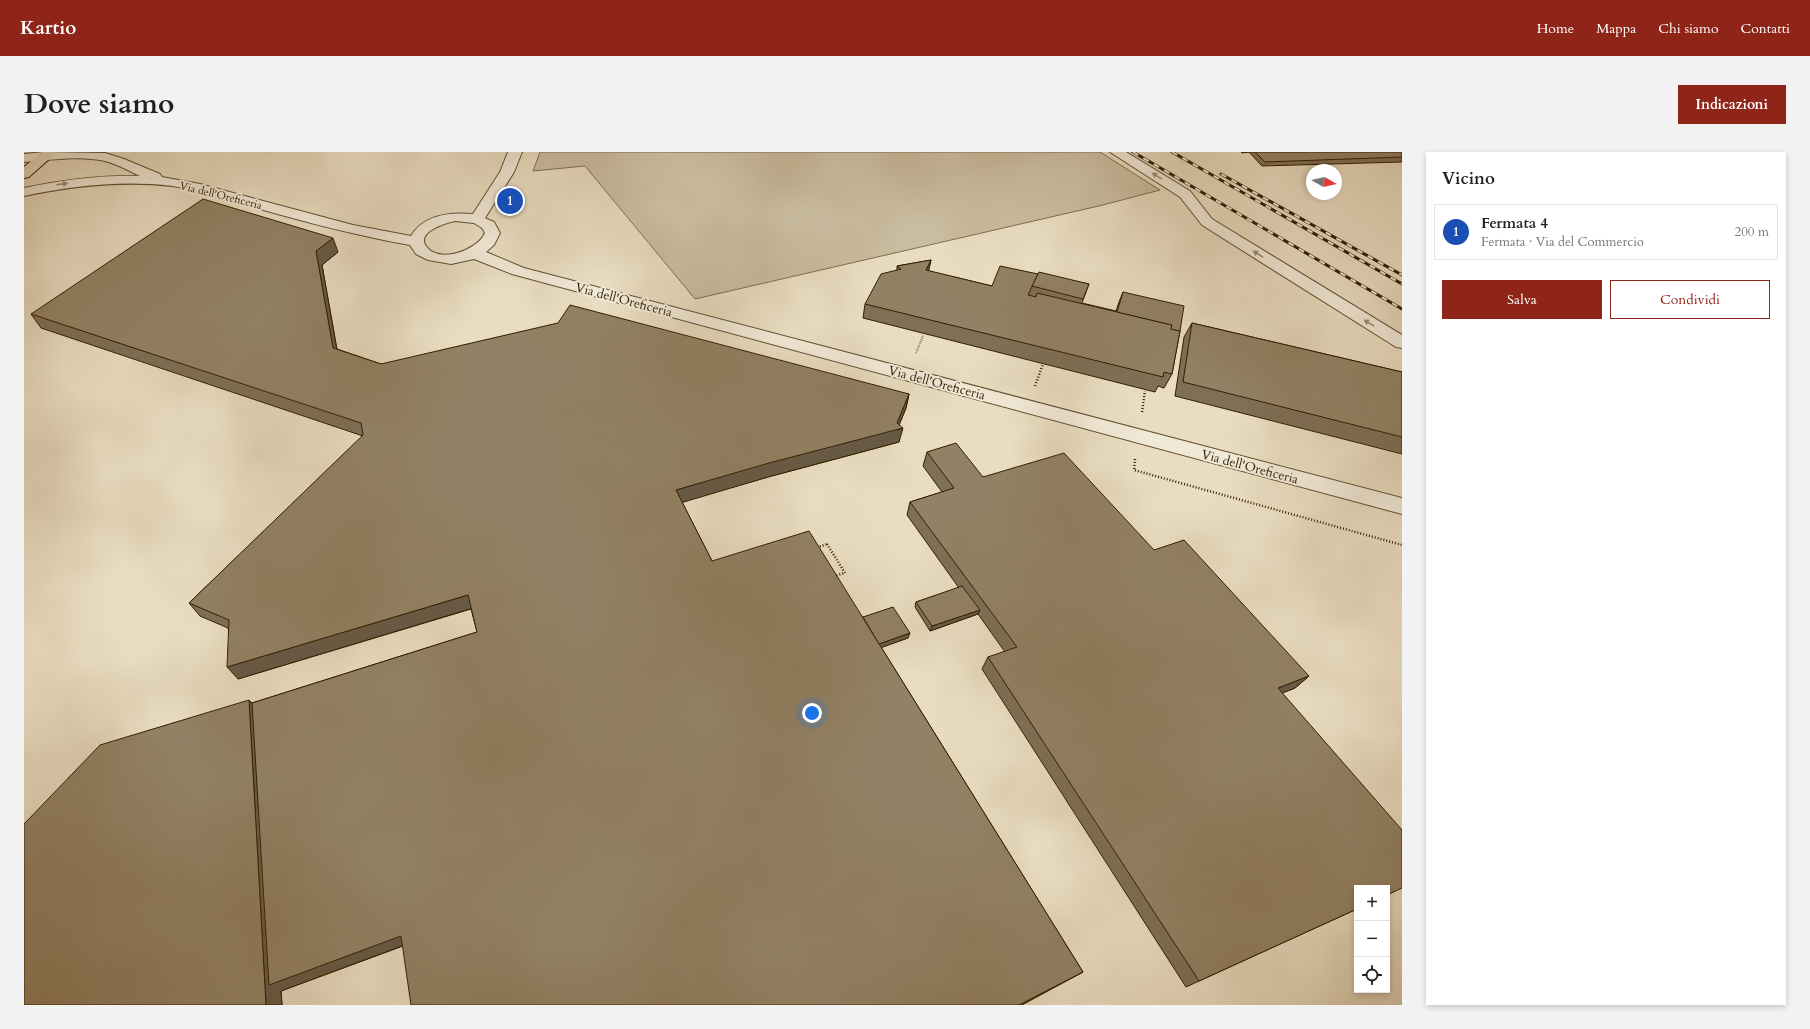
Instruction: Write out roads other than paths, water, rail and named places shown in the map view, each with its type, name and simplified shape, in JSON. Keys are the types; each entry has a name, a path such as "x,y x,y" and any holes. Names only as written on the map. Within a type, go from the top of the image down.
{"main road":[{"path":"24,174 48,154"}],"street":[{"path":"24,154 30,152"},
{"path":"477,219 507,172 515,152"},
{"path":"1118,152 1185,194 1206,222 1402,343"},
{"path":"24,158 48,154 88,153 129,166 163,181"},
{"path":"97,182 102,174 109,170 129,166"},
{"name":"Via dell'Oreficeria","path":"24,192 60,184 163,181 229,195 386,237 416,241"},
{"path":"455,217 477,219 486,223 491,228 493,234 490,241 484,248 474,253 462,257 435,257 418,248 416,241 418,234 432,223 455,217"},
{"name":"Via dell'Oreficeria","path":"474,253 518,271 1402,506"}],"railway":[{"path":"1133,152 1402,309"},
{"path":"1172,152 1402,284"},
{"path":"1221,174 1402,275"}],"place":[{"name":"Fermata 4","path":"510,201"}]}
